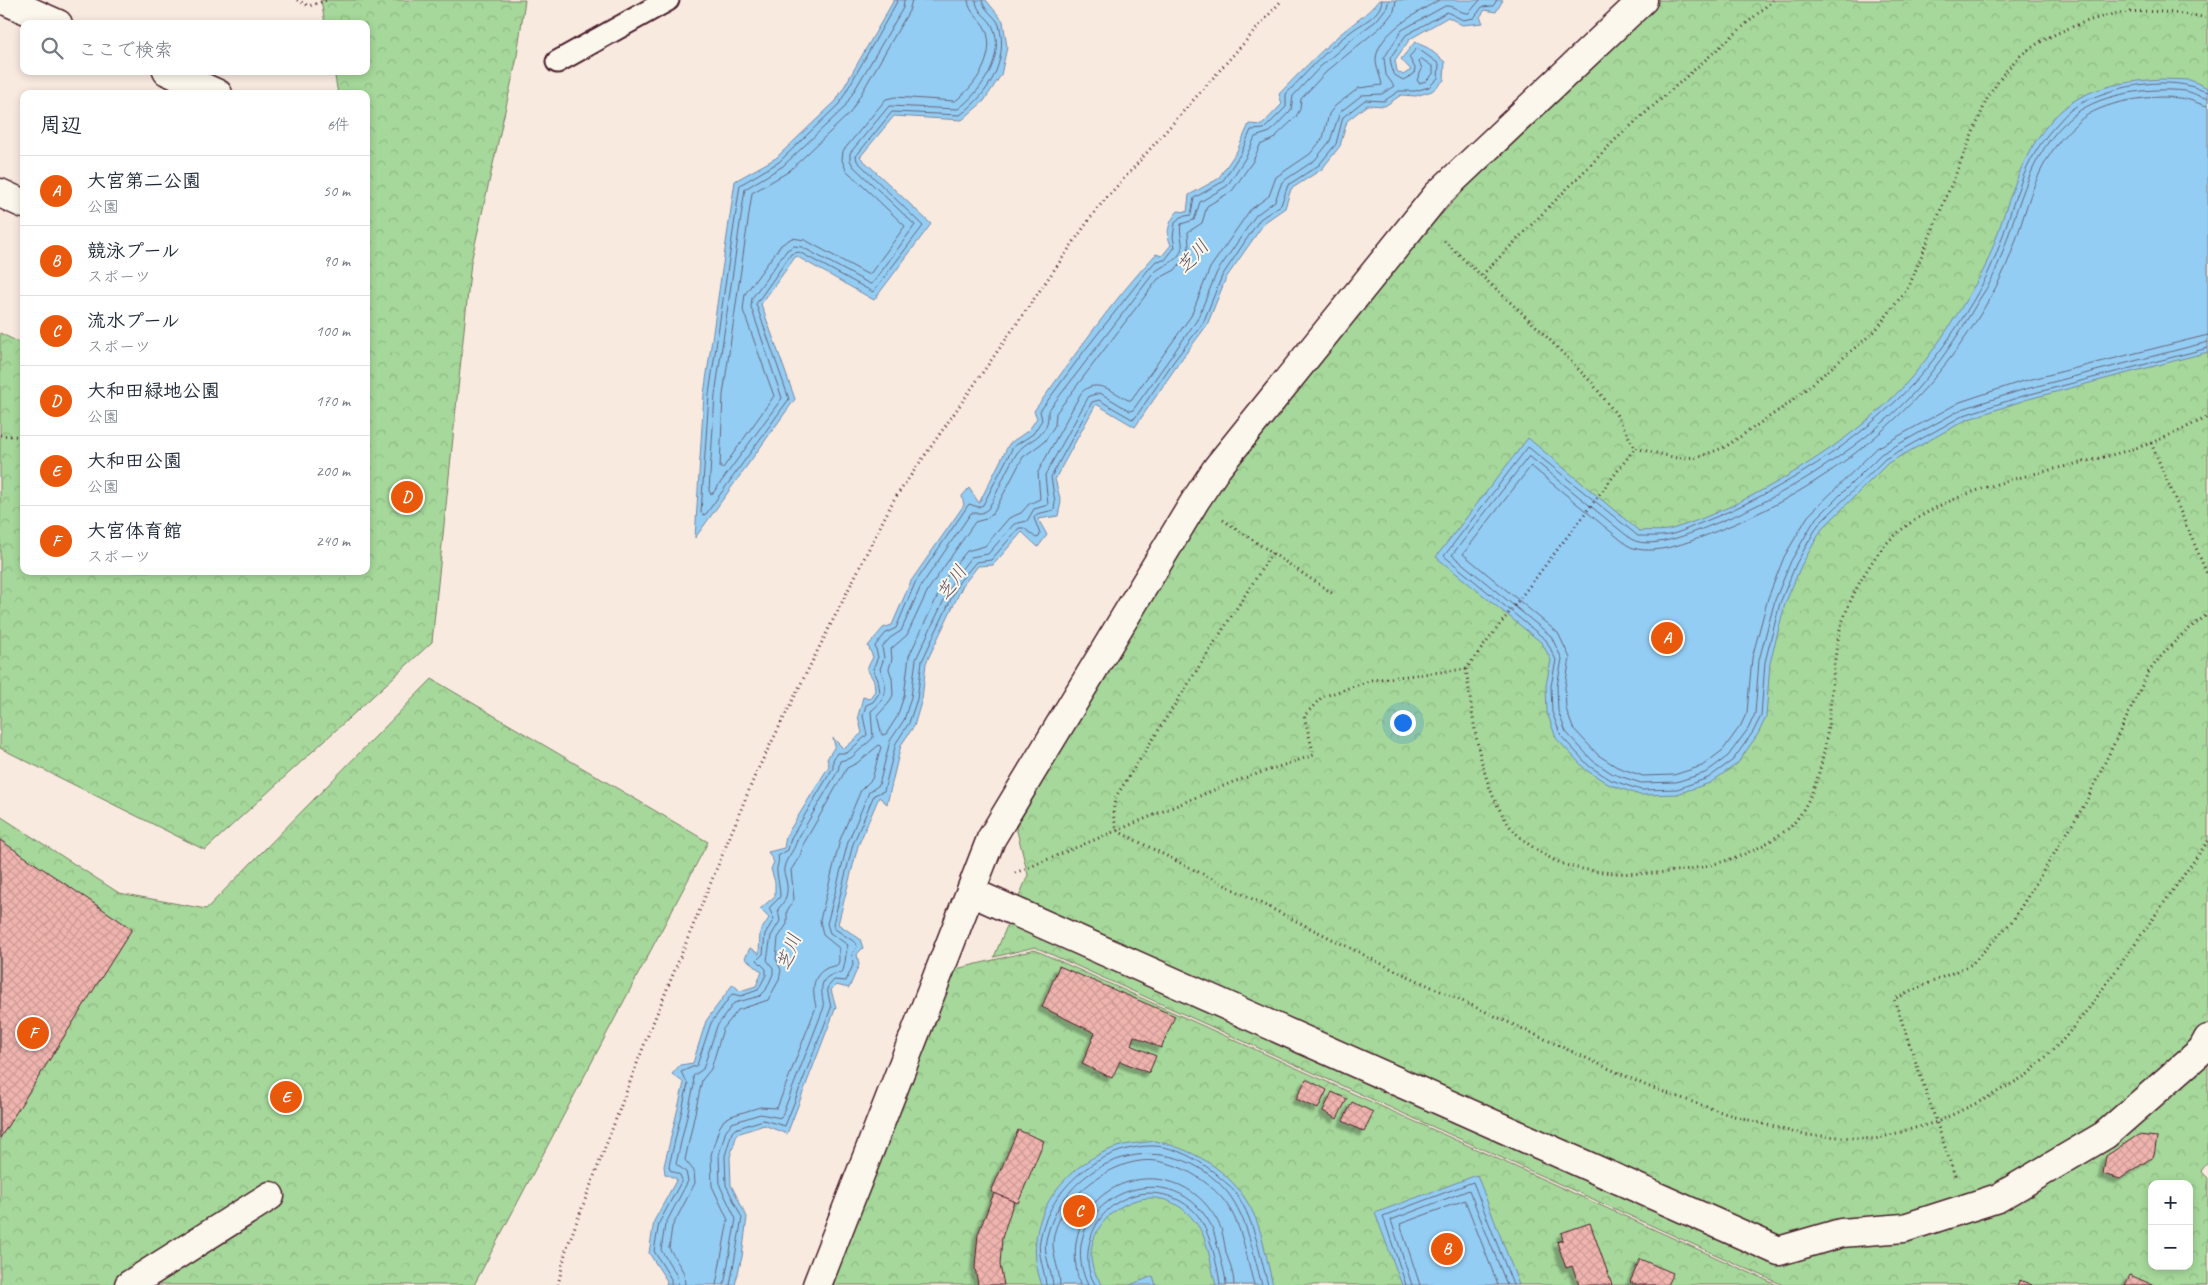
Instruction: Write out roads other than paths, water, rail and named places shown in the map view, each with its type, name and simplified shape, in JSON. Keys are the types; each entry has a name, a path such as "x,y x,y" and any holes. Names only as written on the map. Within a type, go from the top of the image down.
{"street":[{"path":"4,0 49,20"},
{"path":"817,1285 991,839 1216,468 1437,195 1642,0"},
{"path":"176,75 209,90"},
{"path":"0,193 20,202"},
{"path":"971,892 1779,1251 1841,1233 1904,1228 1998,1198 2104,1135 2202,1050 2208,1040"},
{"path":"129,1285 270,1196"}],"lane":[{"path":"557,62 668,0"}],"water":[{"path":"894,0 986,0 1003,21 1007,47 1001,75 984,101 962,120 894,116 860,157 931,224 874,300 796,256 761,304 795,399 695,538 704,394 735,181 776,158 836,101"},
{"name":"芝川","path":"1379,0 1503,0 1496,12 1485,10 1480,17 1483,23 1462,25 1448,17 1410,39 1395,60 1397,71 1403,75 1411,70 1401,59 1415,42 1428,48 1445,62 1444,80 1432,91 1416,96 1401,95 1385,106 1367,105 1347,121 1340,146 1322,169 1291,189 1285,208 1265,222 1226,278 1207,325 1135,427 1096,404 1055,479 1061,502 1058,516 1038,519 1047,535 1038,547 1022,532 993,565 978,566 963,585 926,663 922,699 914,726 901,745 887,804 879,797 858,846 838,924 860,939 863,948 857,954 859,965 849,988 836,985 831,990 836,1007 787,1134 764,1125 737,1134 730,1157 731,1185 747,1217 742,1257 735,1285 666,1285 667,1281 649,1253 654,1221 677,1179 665,1174 664,1166 684,1083 672,1074 680,1065 693,1063 706,1021 733,984 740,991 756,986 762,972 745,958 750,948 759,954 760,932 769,918 760,909 775,896 775,882 771,869 774,862 768,852 784,848 786,836 829,766 827,759 835,746 833,738 844,749 862,733 858,716 863,697 869,699 875,691 874,681 867,669 873,657 868,646 883,628 892,625 911,581 964,505 962,496 969,488 979,503 1009,444 1029,430 1037,418 1034,411 1093,331 1139,272 1156,254 1162,256 1171,245 1168,236 1170,223 1178,211 1187,212 1189,195 1218,179 1237,151 1249,124 1262,125 1282,104 1279,94 1323,50"},
{"path":"2161,79 2190,80 2208,88 2208,352 2025,400 1966,420 1888,463 1822,529 1801,566 1785,604 1770,663 1766,717 1758,734 1737,764 1710,783 1677,794 1640,795 1608,784 1586,770 1556,738 1547,712 1546,685 1551,660 1542,643 1436,557 1528,438 1639,531 1668,530 1698,520 1752,496 1779,481 1831,448 1875,414 1889,402 1925,361 1983,271 2016,180 2037,139 2051,121 2068,105 2089,93 2125,83"},
{"path":"1155,1141 1171,1145 1201,1158 1227,1177 1238,1189 1247,1202 1258,1225 1273,1285 1216,1285 1208,1249 1200,1229 1181,1207 1159,1199 1137,1200 1117,1209 1101,1225 1092,1244 1092,1265 1103,1285 1042,1285 1036,1263 1036,1241 1040,1220 1049,1201 1062,1183 1078,1168 1096,1156 1117,1147"},
{"path":"1477,1175 1519,1285 1402,1285 1375,1213"},
{"path":"1153,1276 1156,1285 1130,1285"}],"place":[{"name":"大和田緑地公園","path":"407,497"},
{"name":"大宮第二公園","path":"1667,638"},
{"name":"大宮体育館","path":"33,1033"},
{"name":"大和田公園","path":"286,1097"},
{"name":"流水プール","path":"1079,1211"},
{"name":"競泳プール","path":"1447,1249"}]}
